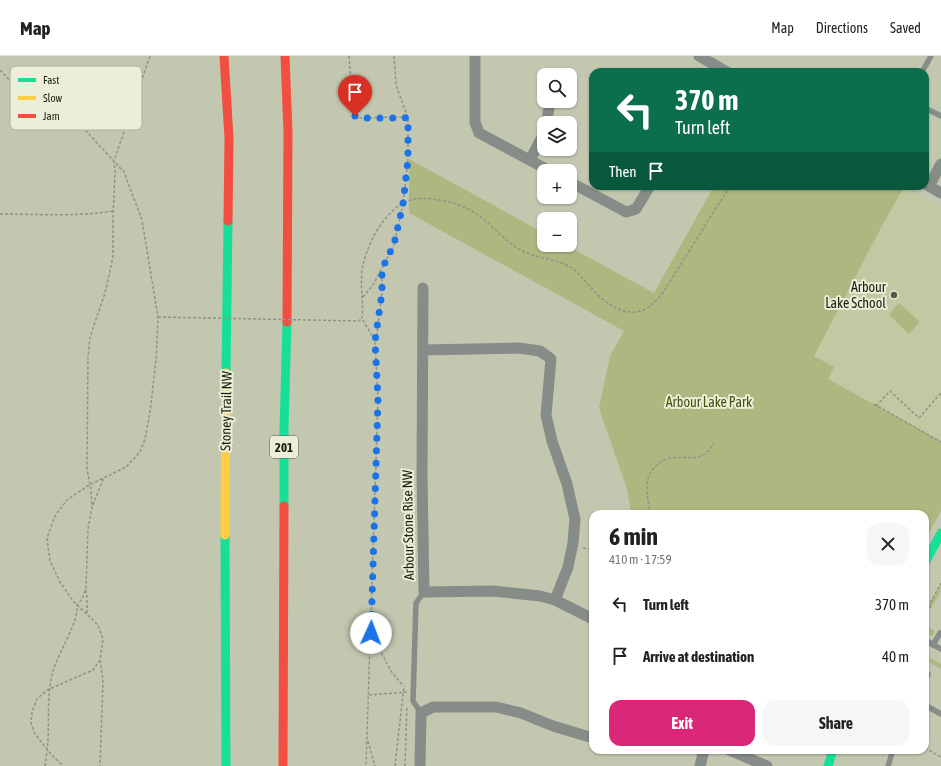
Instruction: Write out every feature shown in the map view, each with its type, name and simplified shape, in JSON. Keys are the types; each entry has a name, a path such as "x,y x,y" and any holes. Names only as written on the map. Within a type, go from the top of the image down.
{"main road":[{"name":"Stoney Trail NW","path":"224,56 229,138 225,447 226,766"},
{"name":"201","path":"283,766 284,430 288,306 288,132 285,56"},
{"path":"929,555 941,533"},
{"path":"218,766 221,683 226,655"},
{"path":"284,675 293,697"},
{"path":"828,766 832,754"}],"street":[{"path":"475,56 475,122 479,133 537,164"},
{"path":"699,56 713,68"},
{"path":"530,160 537,146"},
{"path":"929,182 941,164"},
{"path":"577,186 626,212 636,210 648,190"},
{"path":"929,186 941,193"},
{"name":"Arbour Stone Rise NW","path":"423,288 422,476 424,592 493,591 540,596 555,600 589,617"},
{"path":"423,350 519,348 540,351 551,359 546,415 552,441 567,484 575,519 573,543 568,567 555,600"},
{"path":"420,766 421,714 433,706 496,707 521,713 553,726 589,737"},
{"path":"700,766 703,754"},
{"path":"738,754 764,765"}],"lane":[{"path":"924,68 931,56"},
{"path":"929,110 941,116"},
{"path":"421,714 413,701 413,692 416,603 424,592"},
{"path":"934,645 940,633"},
{"path":"929,642 941,649"},
{"path":"929,707 941,714"},
{"path":"888,766 892,754"}],"path":[{"path":"142,79 150,56"},
{"path":"349,56 355,116 361,118 408,118"},
{"path":"363,297 373,285 394,244 403,204 408,159 408,118 396,85 394,56"},
{"path":"0,70 10,81"},
{"path":"85,130 124,172 142,220 158,317 156,360 145,439 140,452 126,467 89,485 67,500 55,516 48,538 50,561 60,582 73,601 98,625 103,639 100,660 103,680 100,766"},
{"path":"92,507 87,469 88,357 90,337 105,293 113,256 114,161 125,130"},
{"path":"375,341 362,320 362,267 367,248 382,223 391,213 411,200 424,199 452,203 466,208 475,213 520,250 572,268 604,302 621,310 636,313 654,303 662,294 727,190"},
{"path":"0,214 95,214 113,211"},
{"path":"366,766 378,399 375,341 382,293 382,269"},
{"path":"158,317 362,320"},
{"path":"941,393 918,418 890,391 875,405 941,442"},
{"path":"650,510 647,483 653,468 659,463 672,458 692,458 702,456 707,453 714,443"},
{"path":"87,613 86,588 88,529 94,500 104,477"},
{"path":"579,548 589,549"},
{"path":"929,604 941,583"},
{"path":"77,605 82,600 86,588"},
{"path":"45,766 48,750 49,689 53,670 78,610 77,605"},
{"path":"371,633 391,672 410,692 408,692 408,696"},
{"path":"63,766 35,734 31,723 32,712 37,699 49,689 93,670 100,660"},
{"path":"395,766 404,686"},
{"path":"369,695 408,692"},
{"path":"405,766 407,704"},
{"path":"367,739 375,766"},
{"path":"929,750 941,757"}],"shaded area":[{"name":"Arbour Lake School","path":"902,190 910,190 941,207 941,441 808,367"}],"green space":[{"name":"Arbour Lake Park","path":"409,159 537,229 537,252 577,251 654,293 712,190 902,190 814,356 834,367 828,379 941,441 941,511 929,533 929,510 630,510 627,489 599,408 610,356 624,331 409,213"},
{"path":"899,303 920,322 909,334 889,315"},
{"path":"941,584 940,593 931,608 929,604"},
{"path":"929,627 935,631 932,636 929,635"},
{"path":"929,657 941,664 941,669 929,662"}],"traffic: fast":[{"path":"226,373 228,221"},
{"path":"284,506 284,430 287,322"},
{"path":"929,556 941,533"},
{"path":"225,535 226,766"},
{"path":"828,766 832,754"}],"traffic: slow":[{"path":"225,535 226,373"}],"traffic: jam":[{"path":"224,56 229,138 228,221"},
{"path":"285,56 288,132 287,322"},
{"path":"283,766 284,506"}],"place":[{"name":"Arbour Lake School","path":"894,295"}],"route":[{"path":"355,116 358,118 408,118 408,159 402,214 394,244 382,269 382,293 377,338 375,341 377,349 378,399 371,633"}]}
